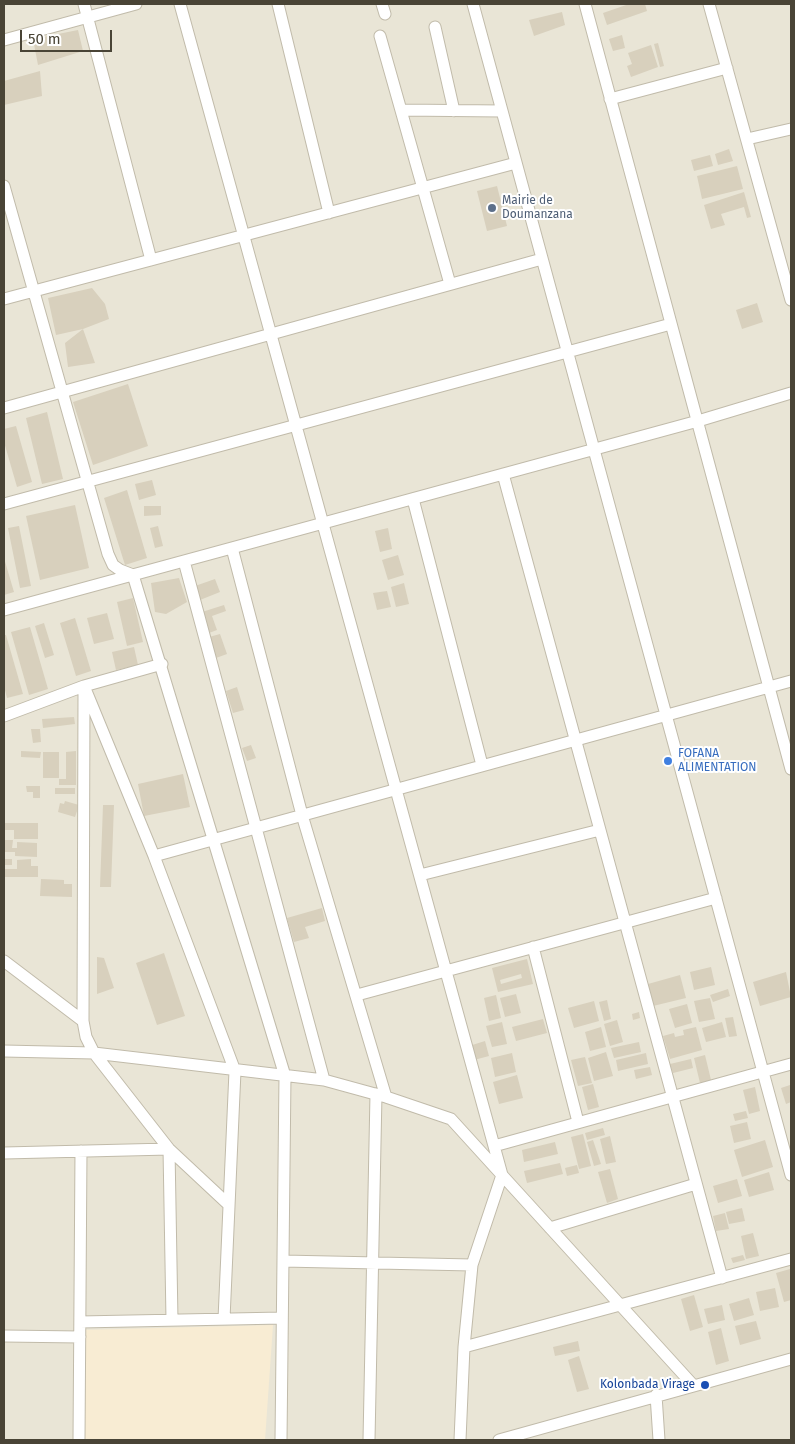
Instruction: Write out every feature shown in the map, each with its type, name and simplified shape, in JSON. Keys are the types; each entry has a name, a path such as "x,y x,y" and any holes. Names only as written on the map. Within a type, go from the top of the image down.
{"street":[{"path":"84,4 150,260"},
{"path":"4,40 136,4"},
{"path":"180,4 502,1175 472,1265 464,1347 460,1440"},
{"path":"278,4 329,213"},
{"path":"473,4 791,1175"},
{"path":"585,4 791,769"},
{"path":"709,4 791,300"},
{"path":"435,27 454,111"},
{"path":"380,36 450,284"},
{"path":"610,99 727,68"},
{"path":"401,110 502,111"},
{"path":"747,139 791,129"},
{"path":"4,299 516,163"},
{"path":"4,186 60,392 108,554 113,565 120,570 134,575"},
{"path":"4,408 542,259"},
{"path":"4,504 671,324"},
{"path":"4,610 698,422 791,393"},
{"path":"503,474 722,1278"},
{"path":"413,499 482,765"},
{"path":"232,548 302,815 357,995 381,1096 373,1263 370,1440"},
{"path":"184,561 254,828 324,1080"},
{"path":"134,575 285,1076 281,1440"},
{"path":"4,716 84,686 162,664"},
{"path":"154,856 791,681"},
{"path":"84,686 154,856 235,1071 224,1319"},
{"path":"84,686 84,1022 86,1037 94,1052 169,1149 229,1205"},
{"path":"420,875 600,830"},
{"path":"357,995 716,898"},
{"path":"533,947 578,1122"},
{"path":"4,961 84,1022"},
{"path":"4,1051 94,1052 235,1071 324,1080 381,1096 450,1119 693,1385"},
{"path":"494,1146 791,1064"},
{"path":"4,1153 169,1149"},
{"path":"169,1149 172,1320"},
{"path":"79,1440 81,1151"},
{"path":"550,1228 696,1184"},
{"path":"464,1347 791,1259"},
{"path":"282,1261 472,1265"},
{"path":"80,1322 282,1318"},
{"path":"4,1336 80,1337"},
{"path":"499,1440 791,1359"},
{"path":"656,1395 659,1440"}],"shaded area":[{"path":"4,4 791,4 791,1440 4,1440"},
{"path":"273,1325 265,1440 80,1440 82,1330"}],"building":[{"path":"629,4 645,4 647,11 607,25 603,13"},
{"path":"562,12 565,25 534,36 529,20"},
{"path":"78,30 83,51 38,65 33,39"},
{"path":"622,35 625,48 613,51 609,39"},
{"path":"658,43 664,66 660,67 654,44"},
{"path":"651,45 658,67 631,77 627,66 632,64 628,53"},
{"path":"40,71 42,96 4,105 4,81"},
{"path":"729,149 733,161 718,165 715,154"},
{"path":"710,155 713,166 694,171 691,160"},
{"path":"737,166 743,189 702,199 697,176"},
{"name":"Mairie de Doumanzana","path":"497,186 507,226 487,231 477,191"},
{"path":"744,192 751,217 747,218 744,207 721,214 725,225 711,229 704,205"},
{"path":"92,288 105,304 109,319 83,329 56,335 48,298"},
{"path":"757,303 763,322 742,329 736,310"},
{"path":"83,329 95,363 68,367 65,343"},
{"path":"128,384 148,446 93,465 73,402"},
{"path":"47,412 63,479 42,484 26,418"},
{"path":"16,426 32,482 17,487 4,442 4,429"},
{"path":"152,480 156,495 139,500 135,484"},
{"path":"127,490 147,558 125,565 104,498"},
{"path":"75,505 89,568 40,580 26,516"},
{"path":"144,506 161,506 161,515 144,516"},
{"path":"19,526 31,586 20,588 8,528"},
{"path":"158,526 163,546 155,548 150,528"},
{"path":"388,528 392,549 380,552 375,531"},
{"path":"398,555 404,575 388,580 382,560"},
{"path":"4,558 14,592 4,595"},
{"path":"179,578 187,602 166,614 155,612 151,583"},
{"path":"215,579 220,592 200,600 195,586"},
{"path":"404,583 409,604 396,607 391,587"},
{"path":"387,591 391,607 377,610 373,593"},
{"path":"133,598 143,642 127,646 117,602"},
{"path":"224,605 226,611 212,616 217,630 209,633 202,612"},
{"path":"107,613 114,639 94,644 87,618"},
{"path":"75,618 91,671 76,676 60,623"},
{"path":"44,623 54,655 45,658 35,626"},
{"path":"30,627 48,689 29,695 11,632"},
{"path":"220,634 227,654 216,658 209,637"},
{"path":"4,635 6,635 23,694 7,698 4,686"},
{"path":"134,647 138,665 116,670 112,652"},
{"path":"237,687 244,710 233,713 226,691"},
{"path":"74,717 75,724 43,728 42,719"},
{"path":"31,729 40,729 41,742 33,743"},
{"path":"251,745 256,758 247,761 242,748"},
{"path":"21,751 41,752 40,758 21,757"},
{"path":"76,751 76,785 59,785 59,779 66,779 66,752"},
{"path":"43,752 59,752 59,778 43,778"},
{"path":"183,774 190,807 144,816 138,784"},
{"path":"26,786 40,786 40,798 33,798 33,792 27,792"},
{"path":"55,788 75,788 75,794 55,794"},
{"path":"65,801 79,805 75,817 58,812 60,803 64,804"},
{"path":"103,805 114,805 111,887 100,887"},
{"path":"4,823 38,823 38,839 14,839 14,830 4,830"},
{"path":"4,840 13,840 12,848 17,848 17,842 37,843 37,857 15,856 15,852 4,852"},
{"path":"4,859 12,859 12,865 4,865"},
{"path":"31,859 31,866 38,866 38,877 4,877 4,869 17,869 17,860"},
{"path":"41,879 64,880 64,884 72,884 72,897 40,896"},
{"path":"322,908 325,921 305,927 309,938 294,942 287,918"},
{"path":"164,953 185,1016 157,1025 136,963"},
{"path":"97,957 104,958 114,988 97,994"},
{"path":"527,959 533,984 498,992 492,968","holes":["521,974 522,978 501,984 500,980"]},
{"path":"711,967 715,985 694,990 690,972"},
{"path":"786,972 791,997 760,1006 753,982"},
{"path":"680,975 686,998 653,1006 648,984"},
{"path":"728,989 730,996 713,1002 710,995"},
{"path":"516,994 521,1013 505,1017 500,998"},
{"path":"496,995 501,1018 489,1021 484,998"},
{"path":"710,998 715,1019 699,1022 694,1001"},
{"path":"607,1000 611,1019 604,1021 599,1002"},
{"path":"594,1001 599,1021 574,1028 568,1008"},
{"path":"687,1004 692,1023 675,1028 669,1009"},
{"path":"639,1012 640,1018 633,1020 632,1014"},
{"path":"733,1017 737,1036 729,1037 725,1018"},
{"path":"543,1019 547,1033 516,1041 512,1027"},
{"path":"617,1020 623,1042 610,1046 604,1024"},
{"path":"502,1022 507,1044 492,1047 486,1026"},
{"path":"722,1022 726,1037 706,1042 702,1028"},
{"path":"601,1027 606,1047 590,1051 585,1032"},
{"path":"696,1027 702,1050 670,1059 663,1036 674,1033 675,1037 684,1035 683,1030"},
{"path":"485,1041 489,1056 474,1060 469,1046"},
{"path":"639,1042 641,1052 614,1058 611,1048"},
{"path":"606,1052 613,1076 594,1081 588,1058"},
{"path":"512,1053 516,1072 495,1077 491,1058"},
{"path":"646,1053 648,1064 618,1071 616,1060"},
{"path":"705,1055 711,1080 700,1083 694,1058"},
{"path":"585,1057 592,1083 578,1086 571,1060"},
{"path":"691,1059 693,1068 673,1073 670,1064"},
{"path":"650,1067 652,1075 636,1079 634,1070"},
{"path":"517,1075 523,1098 499,1104 493,1082"},
{"path":"593,1084 599,1107 588,1110 582,1087"},
{"path":"790,1085 791,1102 786,1104 781,1088"},
{"path":"755,1087 760,1111 749,1114 743,1090"},
{"path":"746,1111 748,1118 735,1121 733,1114"},
{"path":"747,1122 751,1139 734,1143 730,1126"},
{"path":"603,1128 605,1135 587,1140 585,1133"},
{"path":"583,1134 591,1166 579,1169 571,1137"},
{"path":"610,1136 616,1162 606,1164 600,1139"},
{"path":"593,1140 601,1164 594,1166 587,1142"},
{"path":"765,1140 773,1167 742,1177 734,1150"},
{"path":"555,1142 558,1154 524,1162 522,1150"},
{"path":"560,1163 563,1174 527,1183 524,1171"},
{"path":"577,1165 579,1173 567,1176 565,1168"},
{"path":"610,1169 618,1199 607,1203 598,1172"},
{"path":"769,1172 774,1190 749,1197 744,1180"},
{"path":"737,1179 742,1196 718,1203 713,1186"},
{"path":"742,1208 745,1221 729,1224 726,1212"},
{"path":"725,1213 729,1229 716,1231 713,1216"},
{"path":"753,1233 759,1256 746,1259 741,1236"},
{"path":"743,1255 745,1260 733,1263 731,1258"},
{"path":"790,1269 791,1300 784,1302 776,1273"},
{"path":"775,1288 779,1307 760,1311 756,1292"},
{"path":"694,1295 703,1327 690,1331 681,1299"},
{"path":"749,1298 754,1315 734,1321 729,1304"},
{"path":"722,1305 725,1320 708,1324 704,1309"},
{"path":"756,1321 761,1339 740,1345 735,1326"},
{"path":"721,1328 729,1361 716,1365 708,1332"},
{"path":"578,1341 580,1351 555,1356 553,1347"},
{"path":"579,1356 589,1389 577,1392 568,1360"}],"place":[{"name":"Mairie de Doumanzana","path":"492,208"},
{"name":"FOFANA ALIMENTATION","path":"668,761"},
{"name":"Kolonbada Virage","path":"705,1385"}]}
